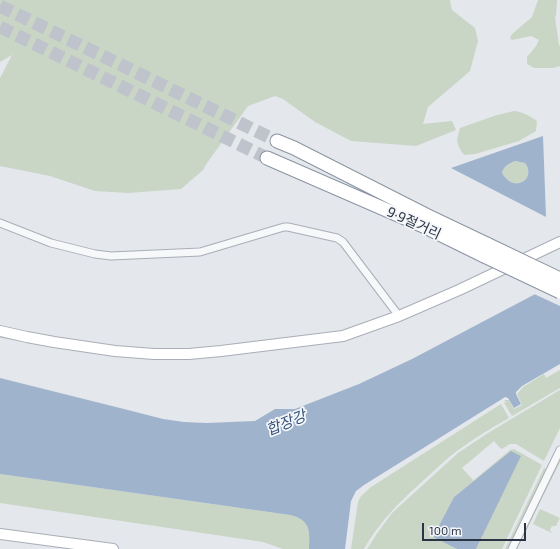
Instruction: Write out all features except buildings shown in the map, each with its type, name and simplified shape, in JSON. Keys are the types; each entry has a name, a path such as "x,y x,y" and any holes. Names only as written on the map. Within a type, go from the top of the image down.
{"highway":[{"name":"9·9절거리","path":"277,141 294,148 426,215 560,292"},
{"name":"9·9절거리","path":"267,158 421,225 560,279"}],"street":[{"path":"0,223 51,243 95,254 111,256 200,252 284,227 337,238 343,242 399,316"},
{"path":"0,331 41,340 115,351 154,354 189,354 221,351 343,336 399,316 459,290 560,242"},
{"path":"512,549 560,450"},
{"path":"0,534 114,549"}],"green space":[{"path":"0,0 450,0 452,10 475,28 478,41 470,71 428,107 423,124 452,121 456,130 416,146 351,141 315,122 283,99 275,96 248,106 203,170 181,189 128,193 95,191 50,176 0,166 0,78 12,55 0,62"},
{"path":"538,0 557,0 555,17 560,46 560,66 553,68 534,68 527,64 527,57 539,40 531,36 512,40 510,38 512,34 532,17"},
{"path":"514,111 526,114 537,121 536,131 519,141 475,154 464,155 459,148 458,142 460,128 497,115"},
{"path":"515,161 525,163 528,169 528,174 526,179 522,182 512,183 502,173 510,163"},
{"path":"560,370 560,388 512,416 504,403 506,402 504,400 509,400 514,409 522,405 517,394 523,387 544,374 546,378"},
{"path":"560,390 560,428 544,461 516,444 510,444 502,449 494,441 462,468 474,481 454,497 433,537 457,549 367,549 392,513 458,453 488,433"},
{"path":"501,404 509,418 469,442 451,455 394,509 375,532 364,549 351,549 358,502 361,496 371,487"},
{"path":"514,449 542,465 502,549 476,549 520,456 475,481 474,480 510,450"},
{"path":"560,458 560,462 516,549"},
{"path":"544,468 546,469 507,549 505,549"},
{"path":"0,474 290,515 297,517 305,523 309,531 309,549 283,549 263,542 0,503"},
{"path":"540,509 560,518 556,526 552,526 550,530 552,533 533,524"}],"water":[{"path":"543,136 546,217 451,168","holes":["515,161 525,163 528,169 528,174 526,179 522,182 512,183 502,173 510,163"]},
{"name":"합장강","path":"560,281 560,364 522,386 516,392 521,404 514,408 508,398 505,397 356,491 351,501 345,549 309,549 309,531 305,523 297,517 290,515 0,474 0,378 163,419 207,423 255,421 275,409 295,409 359,384 412,359"},
{"path":"511,451 521,456 476,549 457,549 433,537 454,497"}],"pier":[{"path":"559,279 560,306 532,293"}],"tunnel":[{"path":"0,6 277,141"},
{"path":"0,27 267,158"}]}
